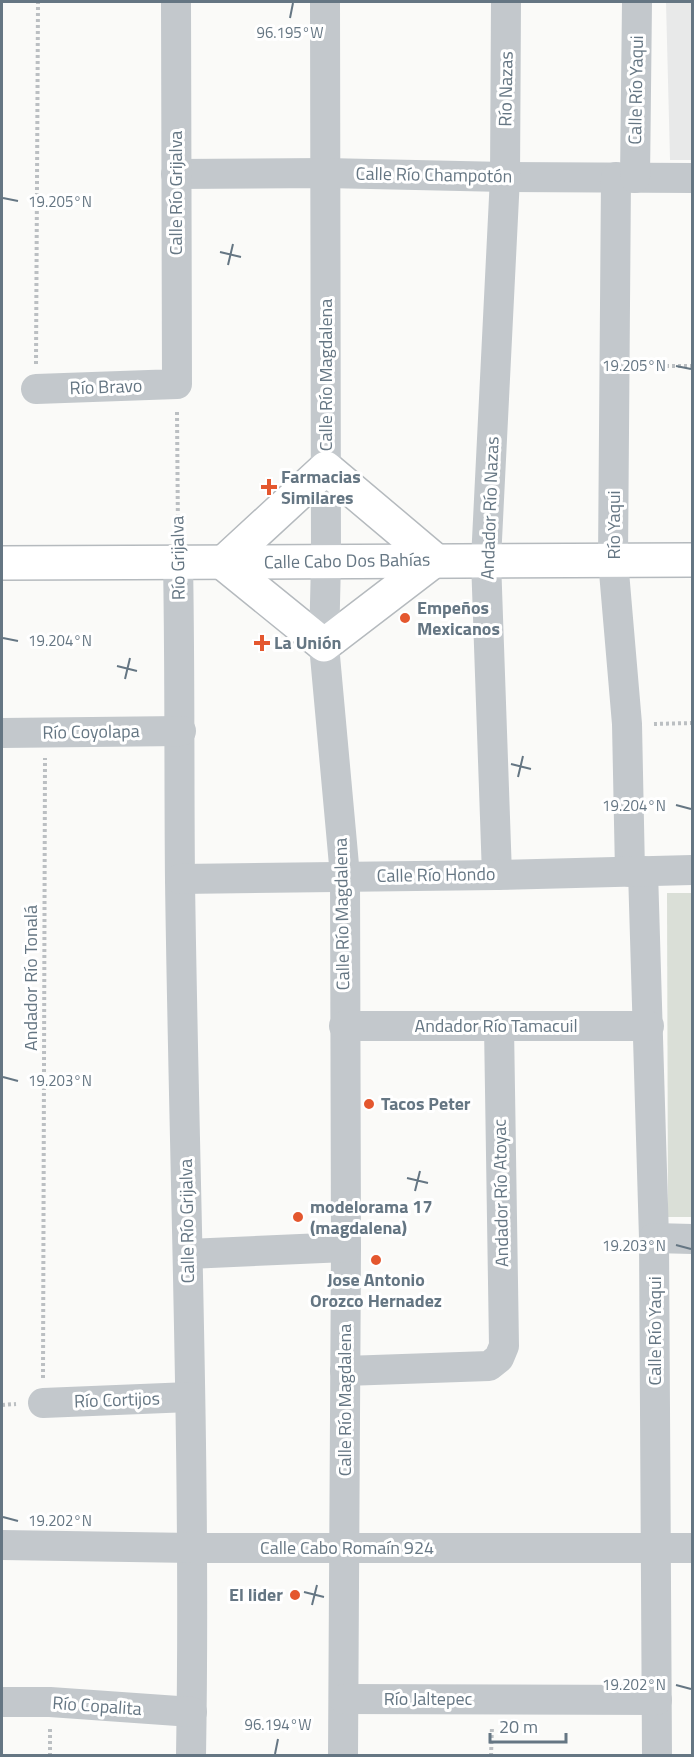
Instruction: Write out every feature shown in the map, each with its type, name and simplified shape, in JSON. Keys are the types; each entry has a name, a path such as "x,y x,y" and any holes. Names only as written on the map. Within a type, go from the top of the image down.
{"main road":[{"path":"326,468 435,560 324,645 224,563 326,468"},
{"name":"Calle Cabo Dos Bahías","path":"2,562 693,560"}],"street":[{"name":"Calle Río Grijalva","path":"176,2 177,384"},
{"name":"Calle Río Magdalena","path":"325,2 326,561 324,645 345,876 346,1247 343,1755"},
{"name":"Río Nazas","path":"505,177 507,2"},
{"name":"Calle Río Yaqui","path":"625,178 637,2"},
{"name":"Calle Río Champotón","path":"176,174 326,173 693,178"},
{"name":"Andador Río Nazas","path":"497,875 486,560 505,177"},
{"name":"Río Yaqui","path":"625,178 615,366 613,560 627,724 636,872"},
{"name":"Río Bravo","path":"36,389 177,384"},
{"name":"Río Grijalva","path":"178,563 181,731"},
{"name":"Calle Río Grijalva","path":"181,731 180,879 193,1548 192,1712"},
{"name":"Río Coyolapa","path":"2,732 181,731"},
{"name":"Calle Río Hondo","path":"180,879 693,870"},
{"name":"Calle Río Yaqui","path":"636,872 649,1026 654,1238 657,1755"},
{"name":"Andador Río Tamacuil","path":"344,1026 649,1026"},
{"name":"Andador Río Atoyac","path":"345,1371 489,1366 499,1358 504,1346 499,1026"},
{"path":"654,1238 693,1239"},
{"path":"188,1254 346,1247"},
{"name":"Río Cortijos","path":"43,1403 190,1397"},
{"name":"Calle Cabo Romaín 924","path":"2,1545 193,1548 693,1548"},
{"name":"Río Jaltepec","path":"344,1699 657,1700"},
{"name":"Río Copalita","path":"2,1702 50,1702 192,1712"},
{"path":"191,1755 192,1712"}],"path":[{"path":"36,389 38,2"},
{"path":"615,366 693,366"},
{"name":"Río Grijalva","path":"177,384 178,563"},
{"path":"627,724 693,723"},
{"name":"Andador Río Tonalá","path":"43,1403 45,733"}],"shaded area":[{"path":"666,2 692,2 692,160 670,160"},
{"path":"667,893 692,893 692,1217 668,1217"}],"place":[{"name":"Farmacias Similares","path":"269,487"},
{"name":"Empeños Mexicanos","path":"405,618"},
{"name":"La Unión","path":"262,643"},
{"name":"Tacos Peter","path":"369,1104"},
{"name":"modelorama 17 (magdalena)","path":"298,1217"},
{"name":"Jose Antonio Orozco Hernadez","path":"376,1260"},
{"name":"El lider","path":"295,1595"}]}
